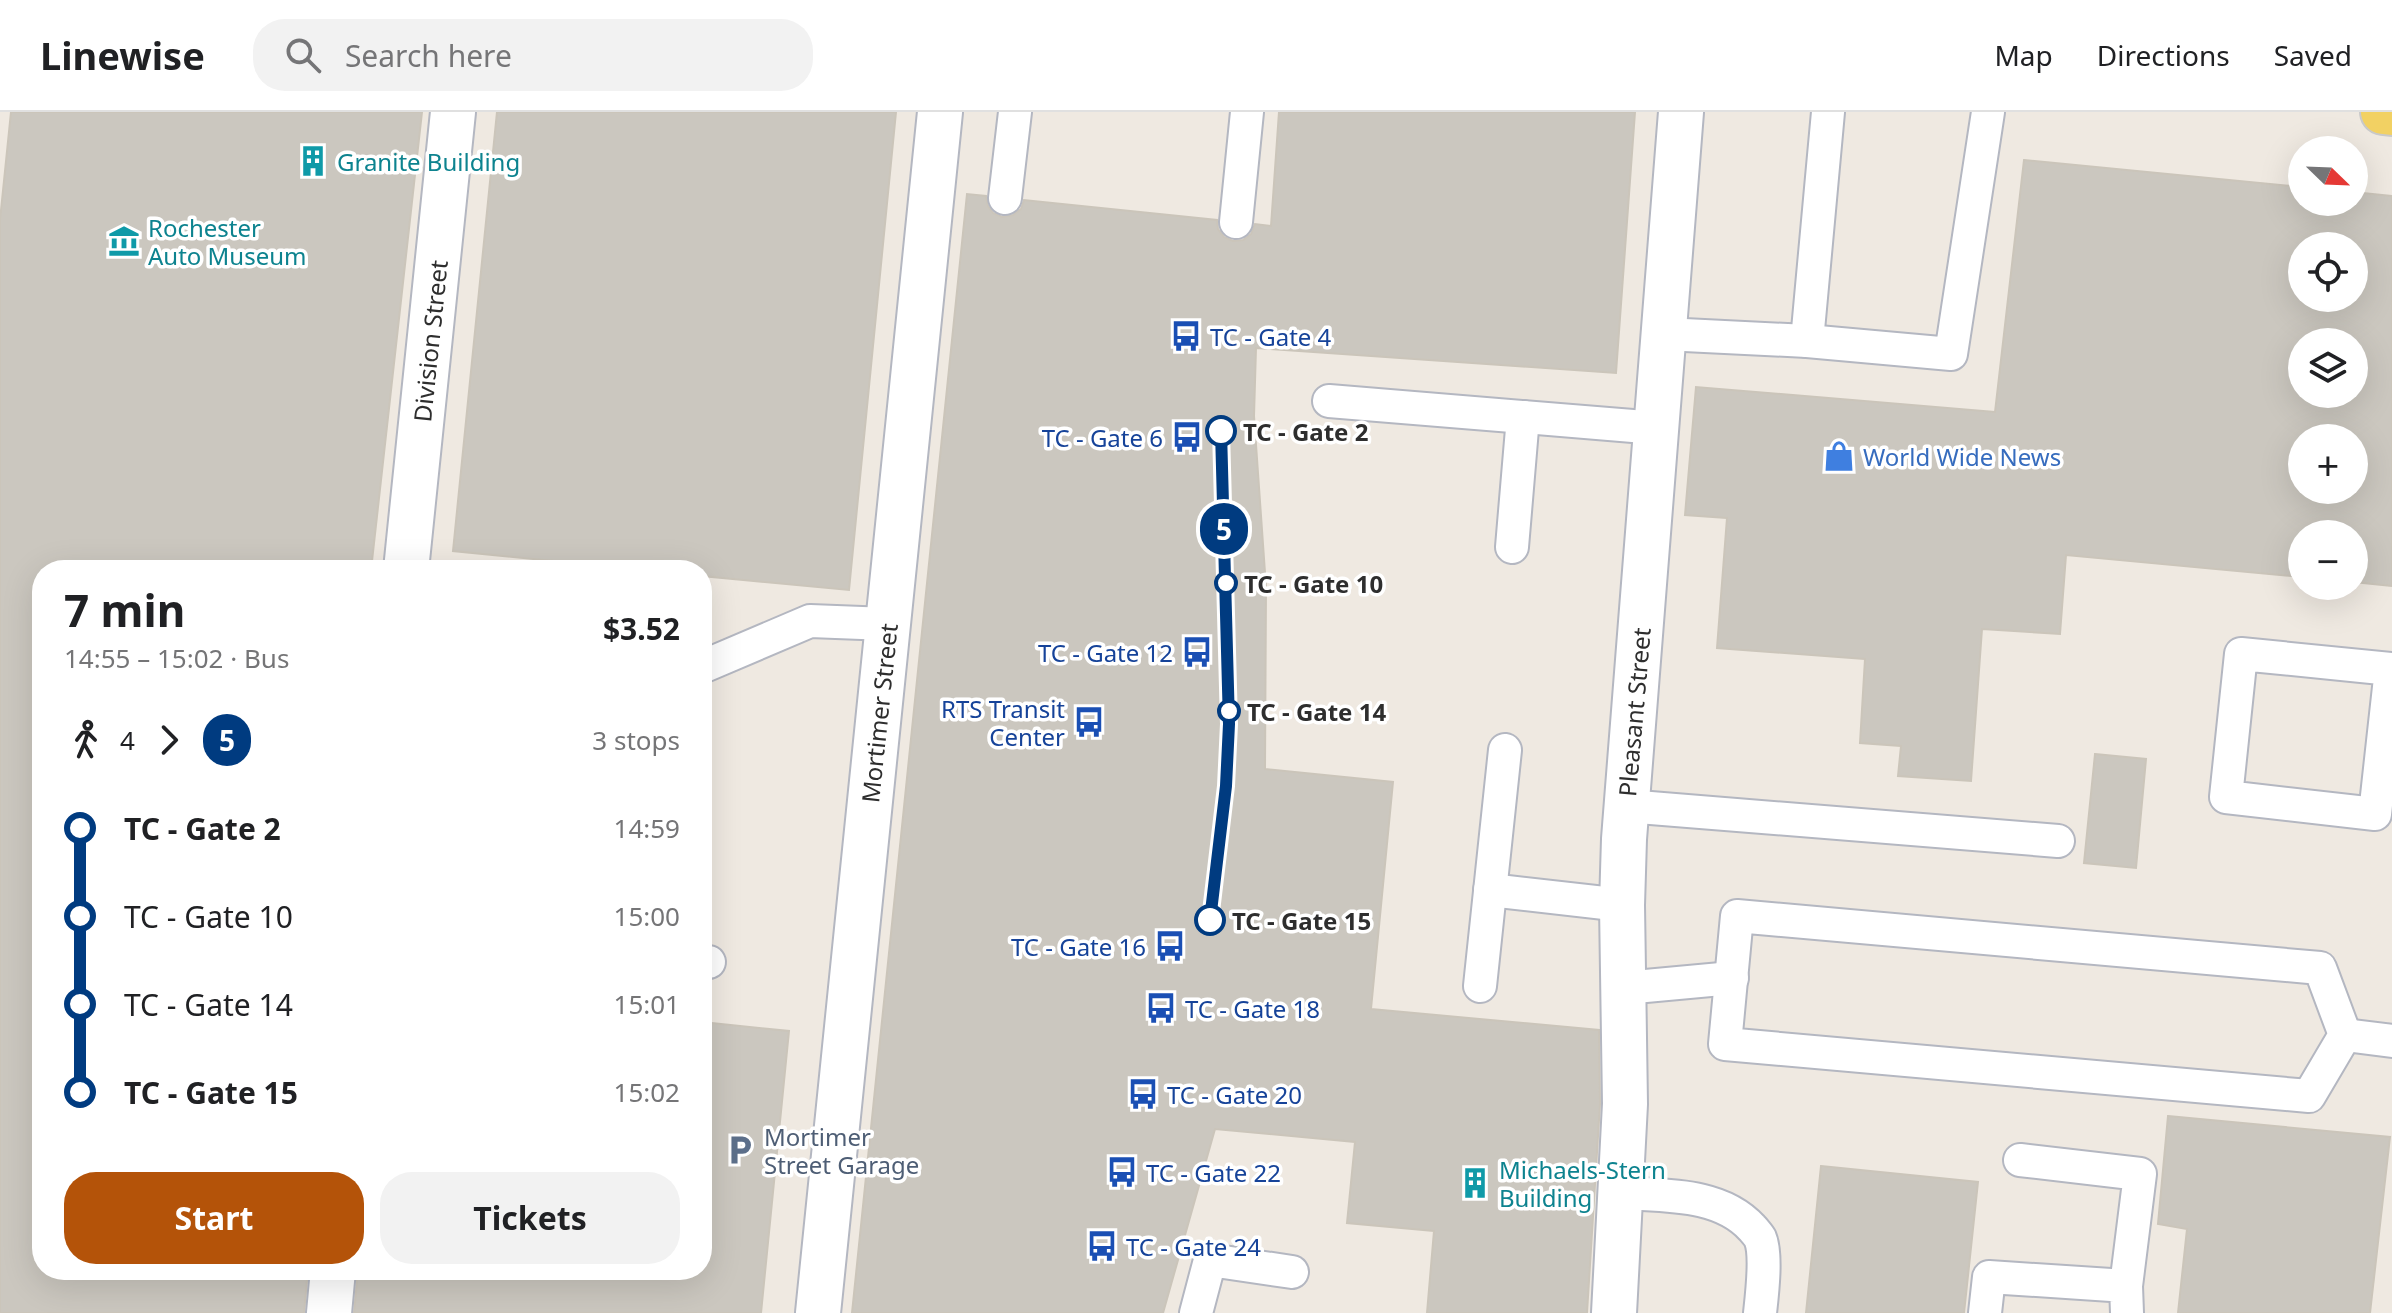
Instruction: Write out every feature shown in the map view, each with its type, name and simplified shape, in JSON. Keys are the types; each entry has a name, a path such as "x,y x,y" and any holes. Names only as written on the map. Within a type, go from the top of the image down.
{"main road":[{"path":"2383,112 2392,113"}],"street":[{"name":"Division Street","path":"407,560 453,112"},
{"name":"Mortimer Street","path":"818,1313 940,112"},
{"name":"Pleasant Street","path":"1614,1313 1623,1193 1622,905 1626,806 1681,112"},
{"path":"329,1313 332,1280"}],"lane":[{"path":"1005,198 1015,112"},
{"path":"1236,222 1247,112"},
{"path":"1807,341 1828,112"},
{"path":"1664,334 1807,341 1951,354 1988,112"},
{"path":"1329,401 1657,428"},
{"path":"1512,547 1523,417"},
{"path":"712,663 810,621 888,624"},
{"path":"2241,654 2392,669 2375,814 2226,797 2241,654"},
{"path":"1480,986 1505,750"},
{"path":"1626,806 2058,841"},
{"path":"1490,890 1622,905"},
{"path":"1737,916 2320,968 2345,1035 2309,1096 1725,1044 1737,916"},
{"path":"1624,988 1732,978"},
{"path":"2345,1035 2392,1041"},
{"path":"1985,1313 1989,1277 2127,1300 2140,1174 2020,1160"},
{"path":"1623,1193 1686,1197 1708,1202 1741,1216 1760,1237 1763,1280 1760,1313"},
{"path":"1196,1313 1210,1260 1292,1272"}],"building":[{"path":"11,112 422,112 372,560 32,560 32,1280 307,1280 304,1313 0,1313 0,220"},
{"path":"497,112 896,112 849,590 712,577 712,560 543,560 453,551"},
{"name":"RTS Transit Center","path":"1279,112 1635,112 1616,373 1256,348 1254,416 1266,587 1265,769 1393,782 1371,1009 1599,1030 1600,1104 1587,1313 1427,1313 1434,1231 1347,1223 1355,1142 1215,1129 1163,1313 852,1313 967,194 986,196 993,213 1002,217 1013,215 1021,209 1024,200 1217,220 1218,229 1224,237 1233,241 1243,240 1251,234 1255,224 1271,226"},
{"path":"2024,160 2288,186 2288,216 2368,216 2368,193 2392,196 2392,586 2368,583 2368,520 2288,520 2288,576 2066,555 2060,634 1982,629 1971,781 1898,776 1901,746 1860,743 1865,659 1717,648 1727,518 1685,515 1696,387 1995,412"},
{"path":"2095,754 2146,759 2136,868 2084,863"},
{"name":"Mortimer Street Garage","path":"712,1023 789,1031 761,1313 354,1313 357,1280 712,1280"},
{"path":"2168,1116 2390,1137 2370,1313 2178,1313 2187,1229 2158,1224"},
{"path":"1821,1166 1978,1182 1964,1313 1806,1313"}],"bus line":[{"name":"5","path":"1210,920 1226,786 1229,724 1221,431"}],"place":[{"name":"Granite Building","path":"313,161"},
{"name":"Rochester Auto Museum","path":"124,241"},
{"name":"TC - Gate 4","path":"1186,336"},
{"name":"TC - Gate 2","path":"1221,431"},
{"name":"TC - Gate 6","path":"1187,437"},
{"name":"World Wide News","path":"1839,456"},
{"name":"TC - Gate 10","path":"1226,583"},
{"name":"TC - Gate 12","path":"1197,652"},
{"name":"TC - Gate 14","path":"1229,711"},
{"name":"RTS Transit Center","path":"1089,722"},
{"name":"TC - Gate 15","path":"1210,920"},
{"name":"TC - Gate 16","path":"1170,946"},
{"name":"TC - Gate 18","path":"1161,1008"},
{"name":"TC - Gate 20","path":"1143,1094"},
{"name":"Mortimer Street Garage","path":"740,1150"},
{"name":"TC - Gate 22","path":"1122,1172"},
{"name":"Michaels-Stern Building","path":"1475,1183"},
{"name":"TC - Gate 24","path":"1102,1246"}]}
